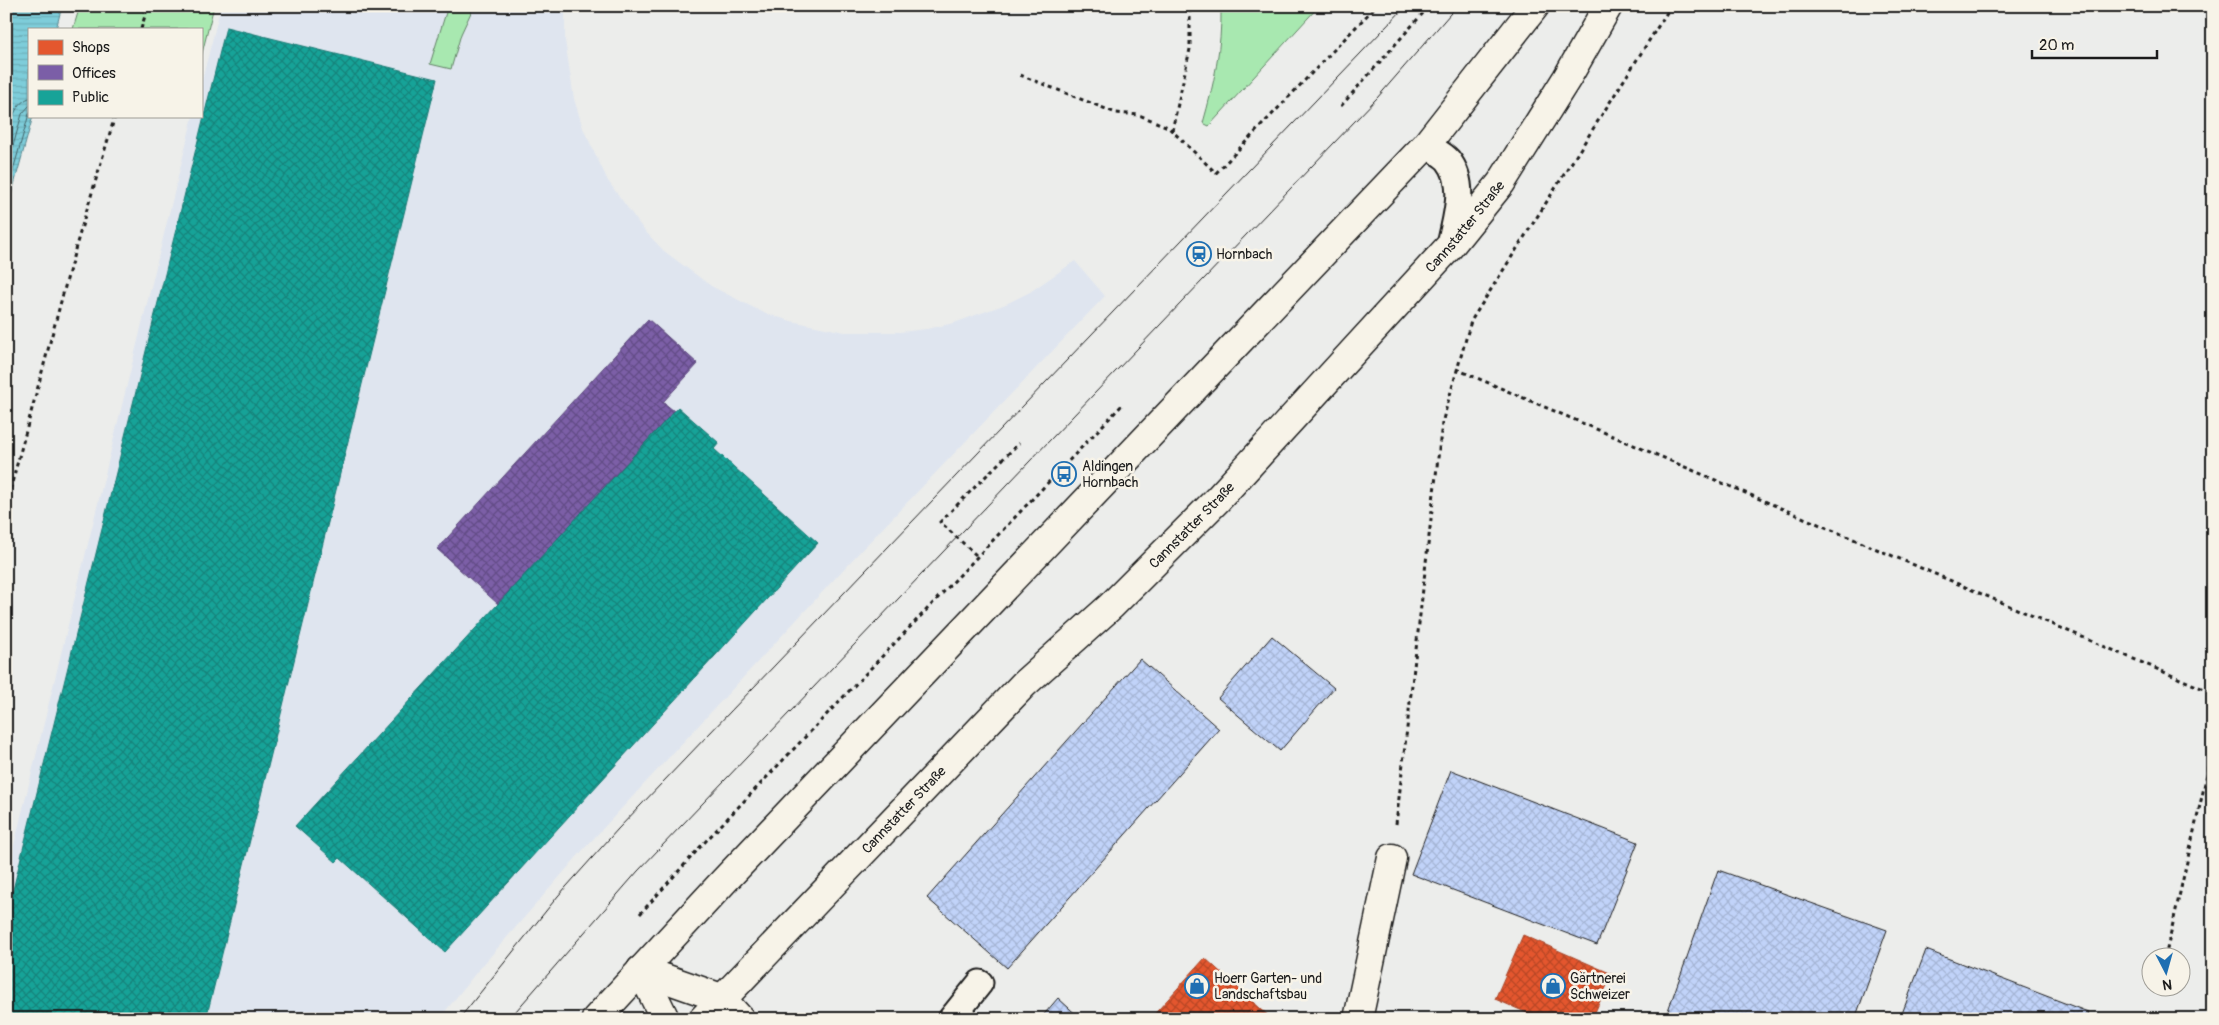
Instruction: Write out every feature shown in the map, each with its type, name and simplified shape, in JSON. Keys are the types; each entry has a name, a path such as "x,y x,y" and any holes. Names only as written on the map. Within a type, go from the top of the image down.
{"main road":[{"path":"596,1019 724,881 1426,145 1535,6"},
{"name":"Cannstatter Straße","path":"703,1019 721,998 1024,684 1112,606 1218,499 1450,246 1501,183 1567,78 1608,6"},
{"path":"1358,1019 1392,858"},
{"path":"641,970 721,998 740,1019"},
{"path":"641,970 665,1019"}],"lane":[{"path":"1426,145 1447,159 1458,178 1458,204 1450,246"},
{"path":"951,1019 980,984"}],"path":[{"path":"141,28 148,6"},
{"path":"1172,132 1190,50 1190,6"},
{"path":"1020,75 1116,113 1139,115 1168,127 1216,173 1376,6"},
{"path":"1341,106 1424,12 1418,6"},
{"path":"1392,858 1442,423 1471,321 1670,6"},
{"path":"6,505 76,246 114,118"},
{"path":"1456,369 2213,693"},
{"path":"638,917 702,844 1124,403"},
{"path":"976,556 940,522 1019,443"},
{"path":"2167,948 2213,748"}],"shaded area":[{"path":"221,6 565,6 565,40 574,99 583,128 608,181 643,229 664,251 711,286 764,313 791,321 845,332 900,332 954,323 1006,304 1030,292 1075,261 1105,296 853,559 583,850 475,974 439,1019 6,1019 6,878 193,118 202,118 202,80"}],"green space":[{"path":"80,6 214,6 202,53 202,28 73,28"},
{"path":"448,6 474,6 461,34 451,69 430,64"},
{"path":"1221,6 1319,6 1209,126 1203,123 1217,65"}],"water":[{"path":"6,6 62,6 56,28 28,28 28,118 32,118 6,214"}],"building: Shops":[{"name":"Gärtnerei Schweizer","path":"1523,935 1612,974 1592,1019 1541,1019 1495,999"},
{"path":"1205,958 1272,1019 1150,1019"}],"building: Offices":[{"path":"648,319 698,364 663,402 674,411 498,604 437,549"}],"building: Public":[{"path":"226,27 437,79 206,1019 6,1019 6,918"},
{"path":"678,407 719,443 714,449 818,543 445,952 340,858 336,862 295,826"}],"building: Other":[{"path":"1272,636 1334,688 1280,751 1218,698"},
{"path":"1140,659 1219,729 1007,968 927,898"},
{"path":"1451,770 1638,842 1597,945 1411,874"},
{"path":"1718,870 1887,930 1855,1019 1665,1019"},
{"path":"1926,950 2088,1012 2085,1019 1900,1019"},
{"path":"1058,998 1081,1019 1040,1019"}],"tram line":[{"path":"459,1019 558,896 618,829 1406,6"},
{"path":"509,1019 638,871 1377,98 1457,6"}],"place":[{"name":"Hornbach","path":"1199,254"},
{"name":"Aldingen Hornbach","path":"1064,474"},
{"name":"Hoerr Garten- und Landschaftsbau","path":"1197,986"},
{"name":"Gärtnerei Schweizer","path":"1553,986"}]}
